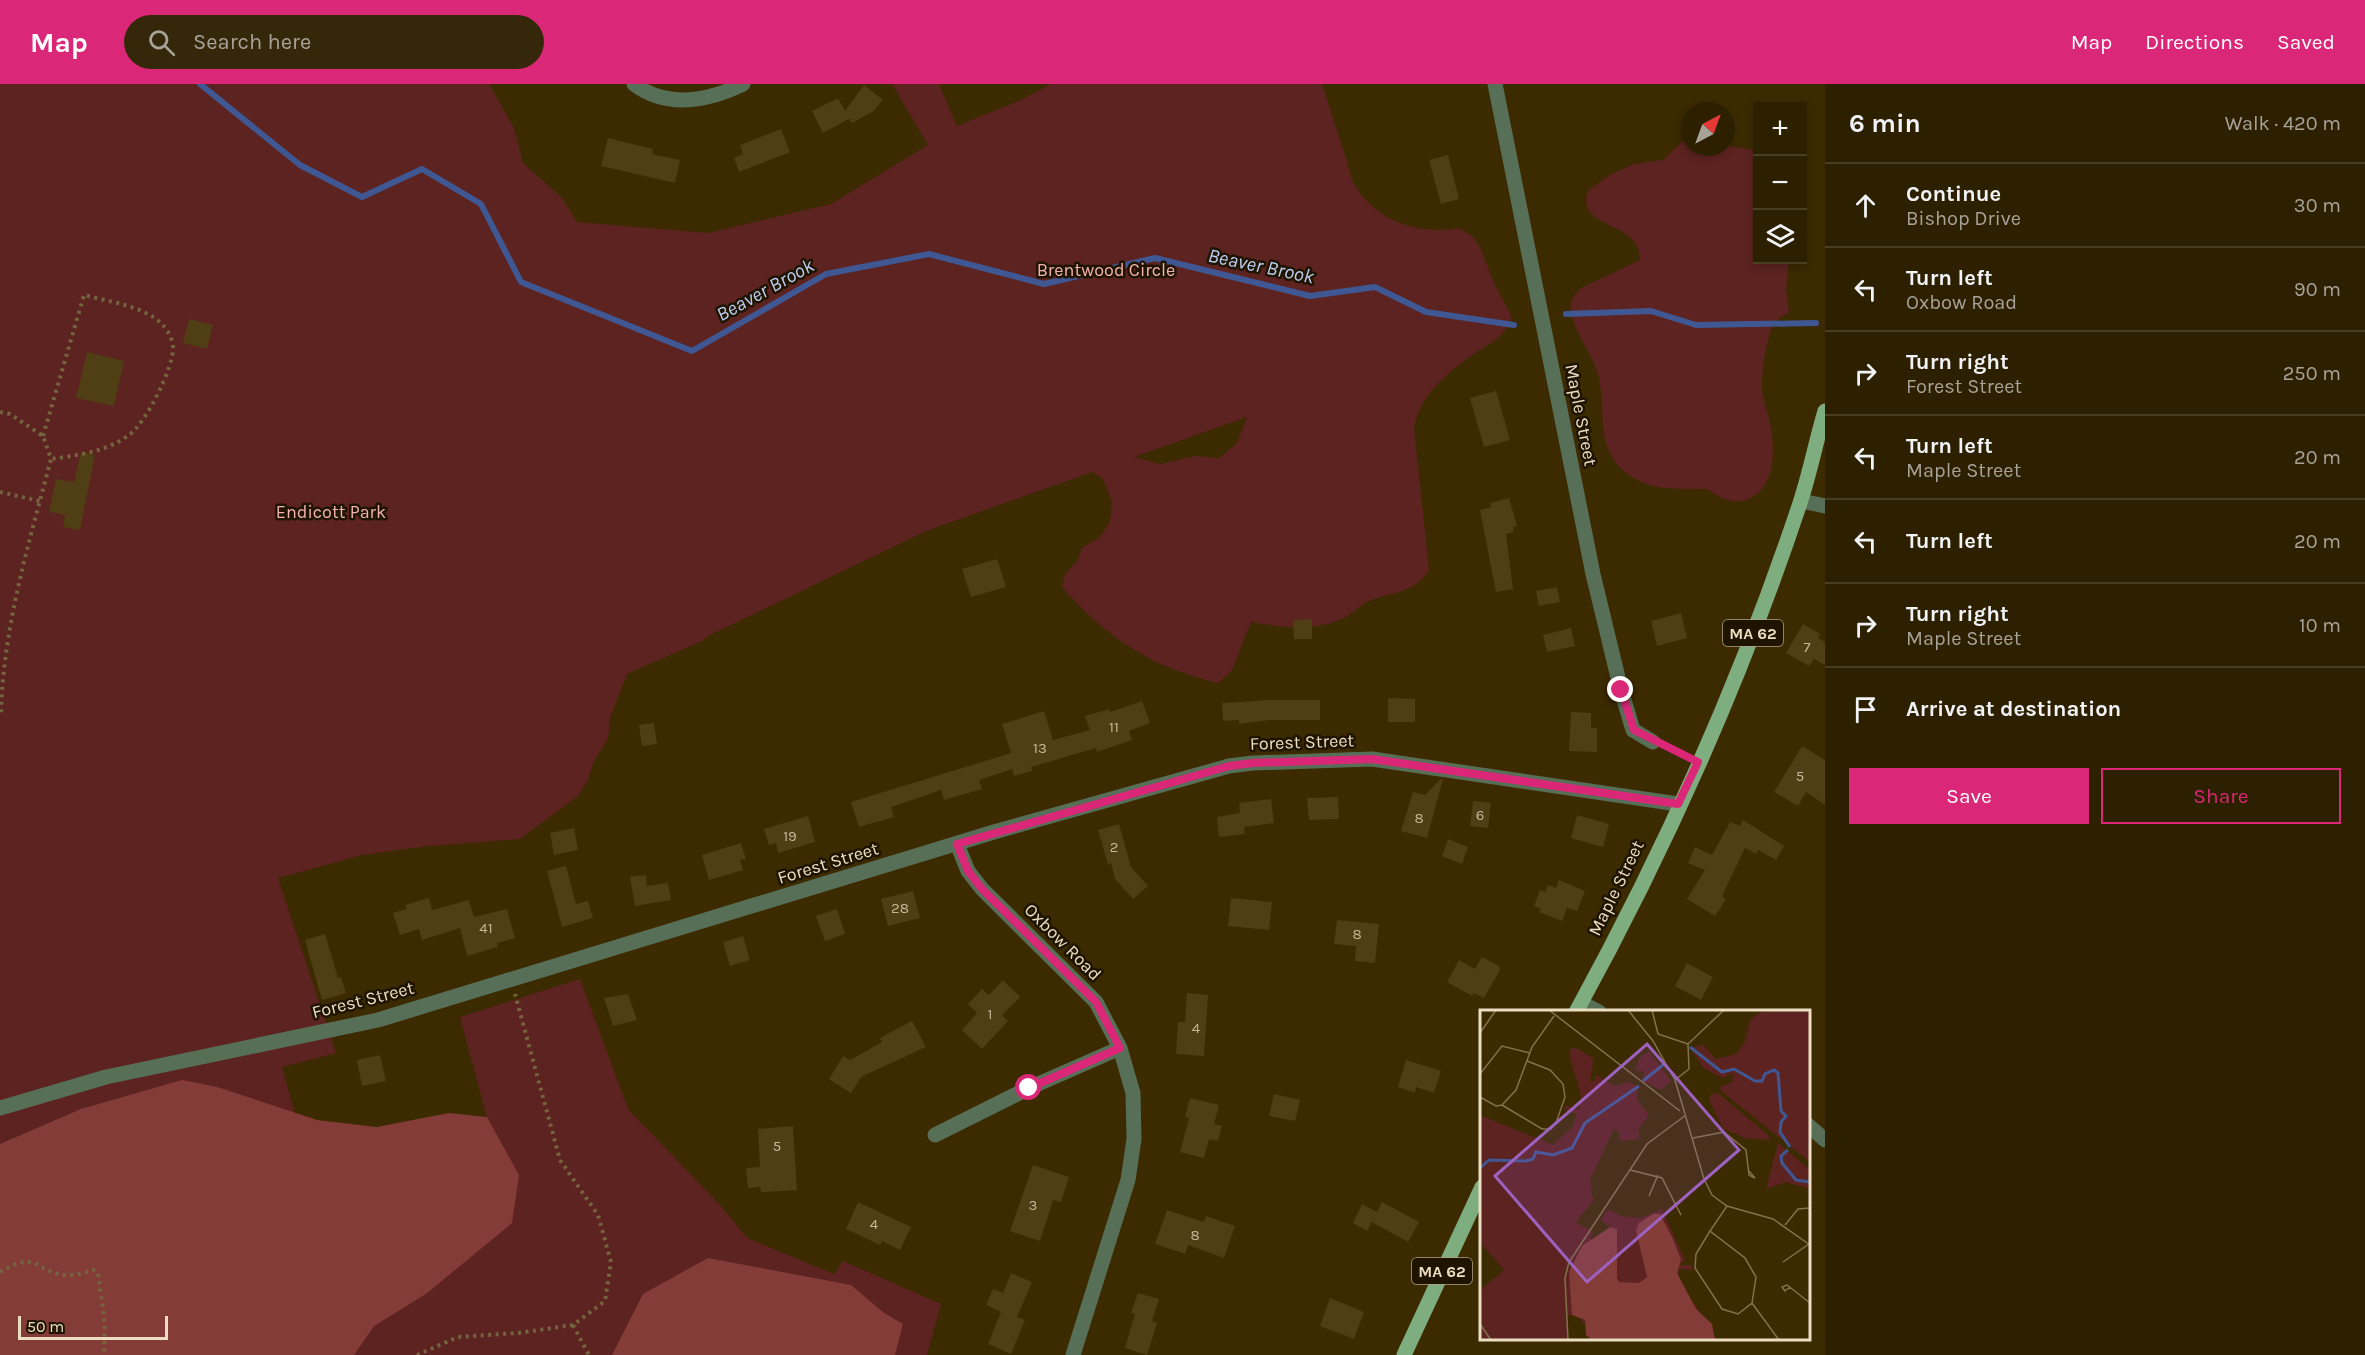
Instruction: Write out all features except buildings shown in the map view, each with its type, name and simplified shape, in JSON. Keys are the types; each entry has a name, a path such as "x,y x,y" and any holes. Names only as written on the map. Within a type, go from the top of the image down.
{"main road":[{"name":"Maple Street","path":"1579,1007 1729,697 1801,501 1825,411"},
{"name":"MA 62","path":"1404,1355 1480,1191"}],"street":[{"path":"634,84 658,98 679,102 704,98 743,84"},
{"name":"Maple Street","path":"1495,84 1590,562 1612,655 1634,730 1653,742"},
{"path":"1801,501 1825,506"},
{"name":"Forest Street","path":"0,1108 106,1077 378,1020 957,844 1229,766 1253,763 1372,759 1678,804"},
{"name":"Oxbow Road","path":"957,844 968,871 982,889 1096,1002 1120,1048 1134,1093 1134,1139 1128,1180 1073,1355"},
{"path":"1579,1007 1594,1010"},
{"path":"935,1135 1029,1088 1120,1048"},
{"path":"1810,1126 1825,1140"}],"path":[{"path":"1,715 2,678 11,617 51,459 44,436 84,295 148,312 162,324 171,336 173,349 153,406 145,419 131,434 116,443 85,454 51,459"},
{"path":"0,412 10,414 44,436"},
{"path":"0,492 40,501"},
{"path":"1653,742 1698,762"},
{"path":"417,1355 458,1337 518,1333 573,1325 604,1301 611,1262 598,1215 560,1160 511,979"},
{"path":"0,1272 16,1263 36,1262 63,1275 93,1270 98,1273 101,1280 105,1325 104,1355"},
{"path":"573,1325 589,1355"}],"green space":[{"name":"Endicott Park","path":"0,84 489,84 514,128 523,163 562,198 577,222 708,233 831,204 928,145 892,84 939,84 957,126 1021,100 1051,84 1322,84 1352,179 1365,199 1376,209 1401,224 1430,230 1460,228 1473,237 1480,247 1494,283 1512,317 1497,339 1464,361 1436,385 1417,416 1414,428 1429,570 1409,588 1369,601 1342,619 1319,626 1286,627 1251,622 1232,670 1218,683 1172,669 1151,659 1113,635 1078,605 1062,587 1065,574 1076,562 1083,547 1099,538 1110,522 1112,501 1103,479 1092,472 926,531 710,635 702,641 627,674 610,718 608,739 594,761 588,780 578,796 520,839 428,846 362,855 278,878 336,1053 282,1067 320,1204 495,1148 460,1017 580,979 628,1109 721,1206 747,1238 834,1274 843,1261 941,1304 927,1355 0,1355","holes":["1247,417 1237,443 1219,458 1195,456 1160,464 1134,457"]},
{"path":"1681,143 1681,156 1735,156 1735,147 1753,149 1753,264 1789,264 1786,289 1789,312 1773,323 1766,346 1763,370 1762,392 1770,423 1773,449 1771,470 1763,488 1746,500 1726,499 1708,489 1653,486 1633,478 1614,461 1605,437 1597,371 1571,312 1573,299 1581,288 1640,260 1638,248 1631,238 1595,217 1589,210 1586,202 1588,191 1608,176 1634,164 1663,160"}],"shaded area":[{"path":"182,1080 217,1087 317,1120 377,1127 449,1113 487,1117 519,1175 512,1223 426,1294 374,1326 354,1355 0,1355 0,1144 81,1109"},
{"path":"708,1258 851,1285 884,1313 903,1324 895,1355 612,1355 643,1294"}],"waterway":[{"name":"Beaver Brook","path":"200,84 300,165 362,197 422,169 481,204 521,282 692,351 826,274 929,254 1044,284 1155,258 1310,296 1375,287 1426,312 1514,325"},
{"name":"Beaver Brook","path":"1566,314 1651,311 1696,325 1816,323"}],"route":[{"path":"1029,1088 1120,1048 1096,1002 982,889 968,871 957,844 1229,766 1253,763 1372,759 1678,804 1698,762 1653,742 1634,730 1621,690"}],"park label":[{"name":"Brentwood Circle","path":"1106,270"}]}
